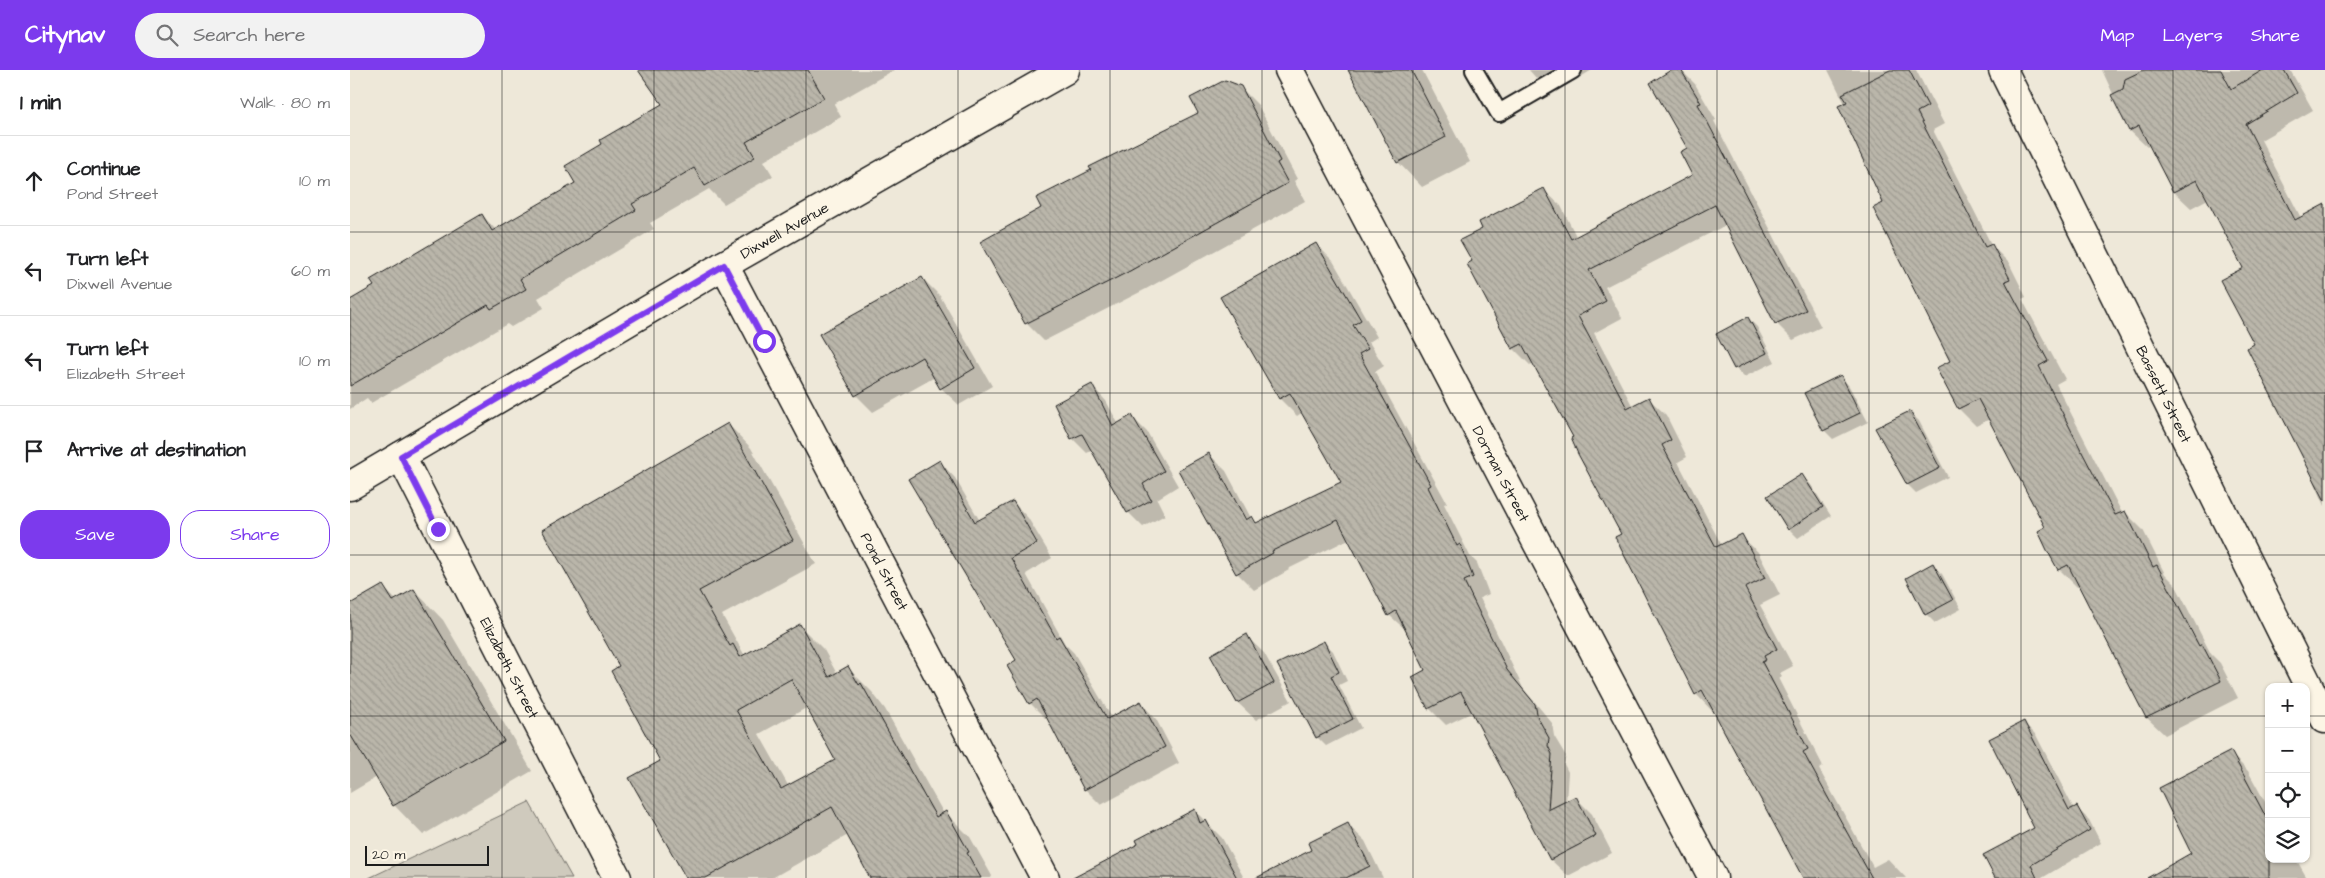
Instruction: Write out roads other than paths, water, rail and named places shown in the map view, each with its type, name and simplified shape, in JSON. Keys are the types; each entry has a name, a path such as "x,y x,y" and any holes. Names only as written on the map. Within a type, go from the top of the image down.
{"street":[{"name":"Dixwell Avenue","path":"350,486 724,265 1065,70"},
{"name":"Dorman Street","path":"1288,70 1713,878"},
{"name":"Bassett Street","path":"2003,70 2325,719"},
{"name":"Pond Street","path":"724,265 1045,878"},
{"name":"Elizabeth Street","path":"401,456 617,878"}],"lane":[{"path":"1474,70 1499,113 1573,70"}]}
